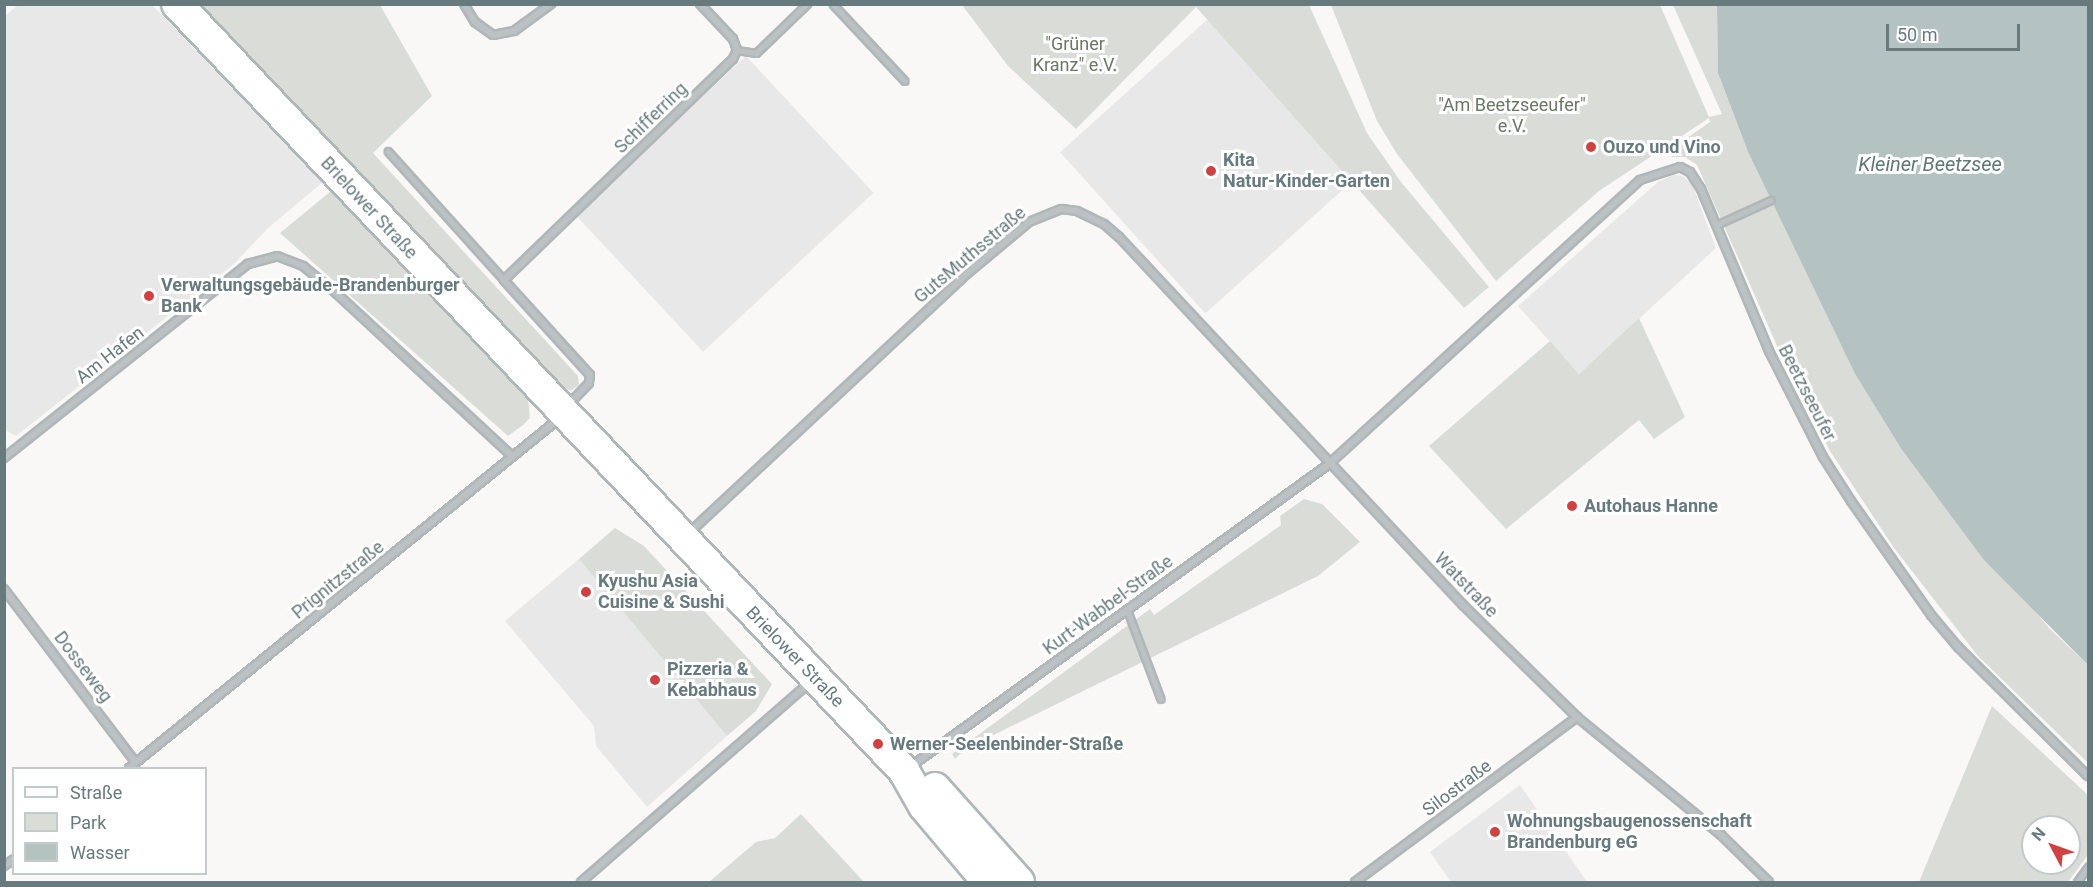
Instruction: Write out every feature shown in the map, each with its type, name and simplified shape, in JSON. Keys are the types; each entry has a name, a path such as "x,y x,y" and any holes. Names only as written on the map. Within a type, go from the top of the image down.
{"main road":[{"name":"Brielower Straße","path":"177,4 904,771 924,806 988,882"},
{"name":"Brielower Straße","path":"904,771 931,784 1019,882"}],"street":[{"path":"465,4 474,22 493,35 514,31 551,4"},
{"path":"700,4 733,39 737,50"},
{"name":"Schifferring","path":"504,279 733,59 737,50"},
{"name":"Beetzseeufer","path":"1329,464 1640,180 1680,167 1690,172 1716,225 1769,351 1823,457 1851,501 1951,639 2088,776"},
{"name":"GutsMuthsstraße","path":"682,539 962,278 1029,222 1062,209 1090,215 1119,237 1329,464"},
{"name":"Am Hafen","path":"4,458 248,264 277,256 303,266 336,292 512,456"},
{"path":"504,279 590,375 589,383 564,413"},
{"name":"Prignitzstraße","path":"130,767 564,413"},
{"name":"Kurt-Wabbel-Straße","path":"904,771 1329,464"},
{"name":"Watstraße","path":"1329,464 1577,717 1720,835 1769,882"},
{"name":"Dosseweg","path":"4,589 136,763"},
{"path":"581,882 815,677"},
{"name":"Silostraße","path":"1356,882 1577,717"}],"lane":[{"path":"737,50 756,53 807,4"},
{"path":"833,4 905,81"},
{"path":"388,151 504,279"},
{"path":"1716,225 1771,200"},
{"path":"1127,609 1161,699"},
{"path":"2077,882 2088,867"}],"shaded area":[{"path":"18,5 152,5 323,182 268,228 234,264 16,436 5,430 5,16"},
{"name":"Kita Natur-Kinder-Garten","path":"1208,19 1353,180 1205,313 1060,152"},
{"path":"746,56 874,193 703,352 576,215"},
{"path":"1673,175 1683,176 1692,184 1716,248 1579,374 1518,306 1658,182"},
{"path":"579,559 727,736 647,807 596,746 594,726 505,621"},
{"path":"1520,785 1587,882 1451,882 1430,852"}],"green space":[{"path":"199,5 380,5 432,96 373,153 578,376 579,385 570,391 560,384"},
{"name":"\"Grüner Kranz\" e.V.","path":"962,5 1309,5 1367,133 1401,182 1489,287 1464,308 1196,7 1076,129 1008,66"},
{"name":"\"Am Beetzseeufer\" e.V.","path":"1331,5 1660,5 1709,117 1722,114 1673,5 1717,5 1718,73 1748,152 1855,374 1900,447 2049,628 2088,665 2088,763 1977,655 1894,548 1830,451 1778,348 1697,165 1685,157 1672,157 1671,149 1710,122 1709,118 1599,191 1496,281 1397,154 1377,121"},
{"path":"331,191 528,398 530,418 523,425 508,436 280,233"},
{"path":"1639,318 1685,417 1654,439 1639,420 1506,529 1429,446 1550,341 1579,374"},
{"path":"1304,499 1322,504 1360,542 1318,576 967,748 955,759 952,754 1150,609 1154,615 1281,525 1280,516"},
{"path":"615,528 644,546 772,684 756,711 727,736 579,559"},
{"path":"1992,706 2088,795 2088,855 2081,864 2081,815 2021,815 2021,875 2073,875 2068,882 1919,882"},
{"path":"801,814 864,882 709,882 756,842 775,838"}],"water":[{"name":"Kleiner Beetzsee","path":"1717,5 2088,5 2088,665 1984,560 1900,447 1855,374 1748,152 1718,73"}],"place":[{"name":"Ouzo und Vino","path":"1591,147"},
{"name":"Kita Natur-Kinder-Garten","path":"1211,171"},
{"name":"Verwaltungsgebäude-Brandenburger Bank","path":"149,296"},
{"name":"Autohaus Hanne","path":"1572,506"},
{"name":"Kyushu Asia Cuisine & Sushi","path":"586,592"},
{"name":"Pizzeria & Kebabhaus","path":"655,680"},
{"name":"Werner-Seelenbinder-Straße","path":"878,744"},
{"name":"Wohnungsbaugenossenschaft Brandenburg eG","path":"1495,832"}]}
